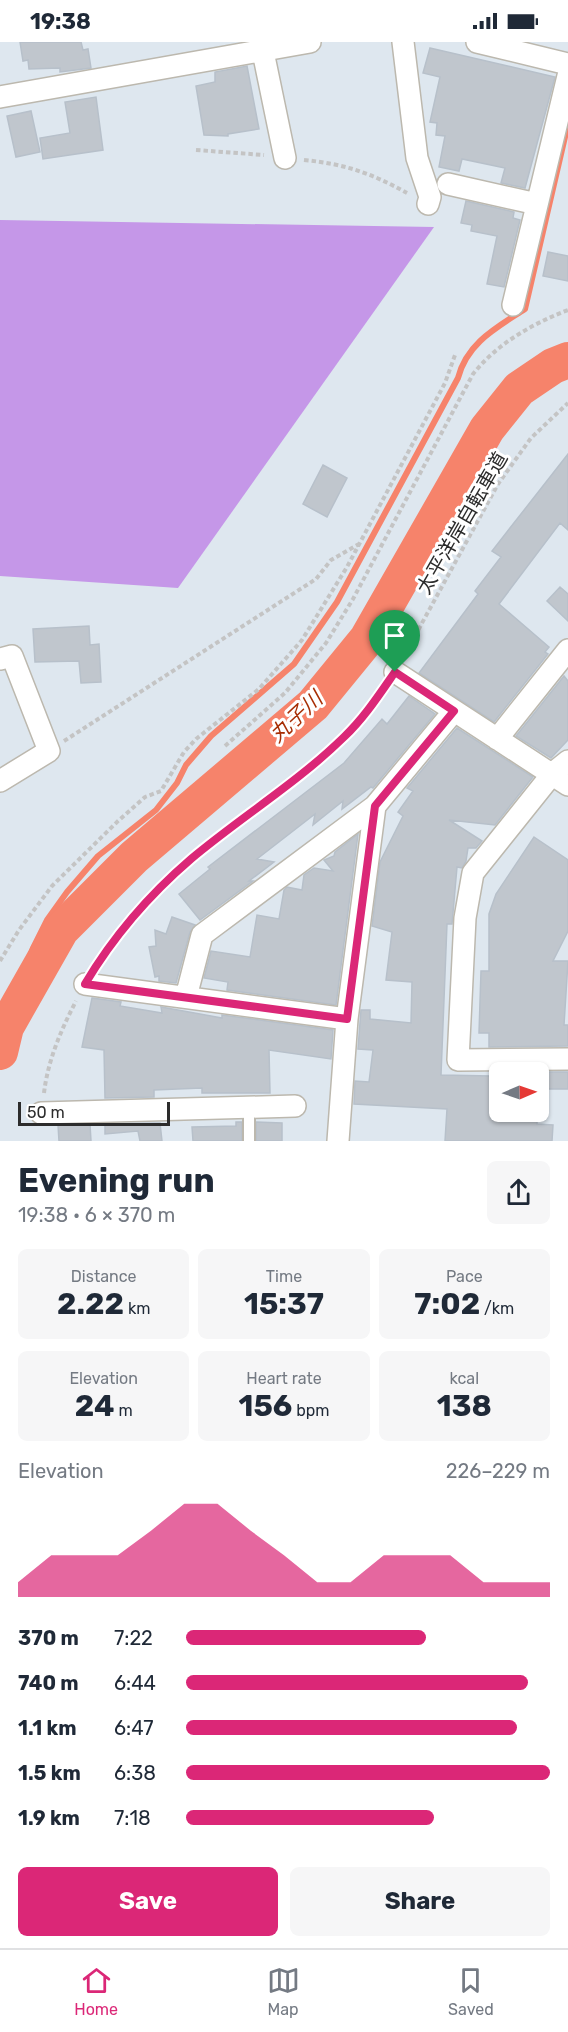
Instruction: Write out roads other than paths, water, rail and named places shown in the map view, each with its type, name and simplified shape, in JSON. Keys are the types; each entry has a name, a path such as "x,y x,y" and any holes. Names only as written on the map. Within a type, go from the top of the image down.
{"street":[{"path":"0,97 262,45 310,42"},
{"path":"403,42 417,158 430,197 428,204"},
{"path":"477,42 568,64"},
{"path":"262,45 285,158"},
{"path":"513,305 568,76"},
{"path":"448,184 537,204"},
{"path":"497,739 568,651"},
{"path":"0,658 12,656 49,752 0,781"},
{"path":"395,672 497,739 563,773 473,873 465,918 458,1060 568,1059"},
{"path":"186,997 202,934 375,806 454,711"},
{"path":"338,1141 347,1019 375,806"},
{"path":"85,984 347,1019"},
{"path":"42,1113 295,1106"}],"lane":[{"path":"249,1108 249,1141"}],"waterway":[{"path":"6,1027 33,948 47,920 67,892 98,856 156,810 177,783 186,765 211,736 294,664 337,602 458,378 468,355 484,338 525,309 568,124"},
{"name":"丸子川","path":"0,1052 6,1027 61,930 134,857 313,705 367,639 487,429 519,389 553,366 568,360"}]}
